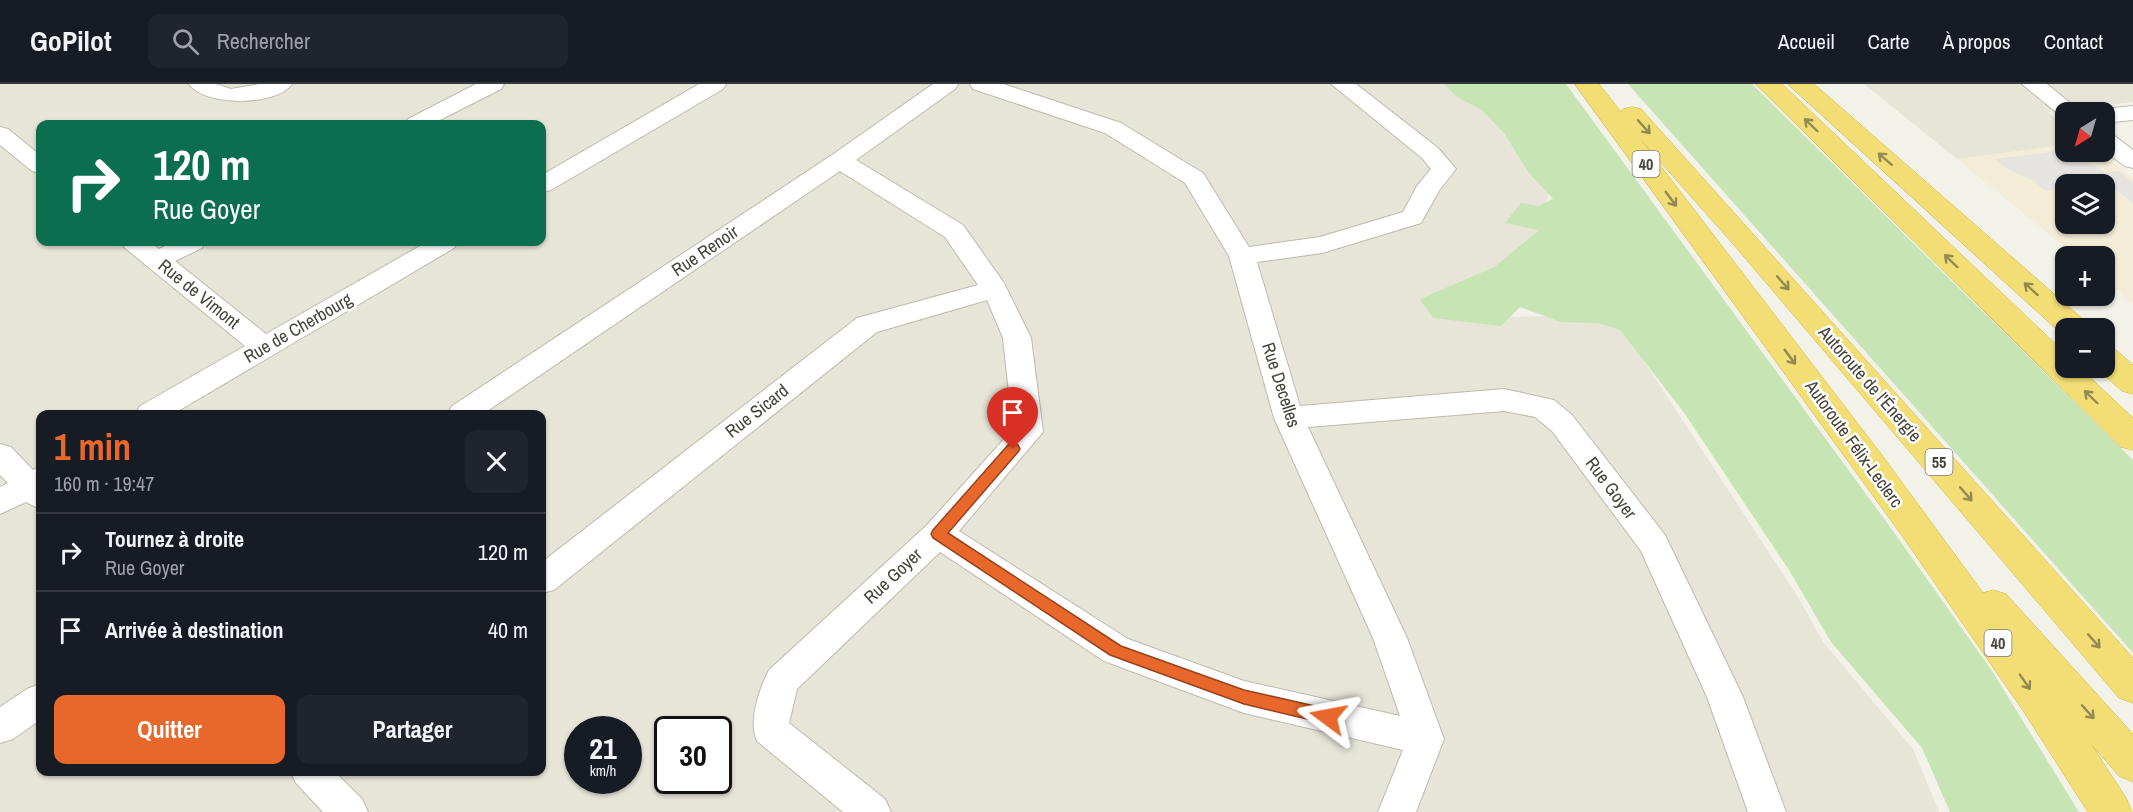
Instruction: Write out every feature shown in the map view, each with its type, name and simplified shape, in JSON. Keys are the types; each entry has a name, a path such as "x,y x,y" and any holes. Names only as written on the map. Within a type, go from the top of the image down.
{"highway":[{"name":"Autoroute Félix-Leclerc","path":"1587,84 1882,480 2032,693 2111,812"},
{"name":"Autoroute de l'Énergie","path":"1605,84 1752,248 2133,686"},
{"path":"1768,84 2133,438"},
{"path":"1800,84 2063,318"},
{"path":"2115,367 2133,383"},
{"path":"1882,480 2133,763"}],"street":[{"path":"200,84 212,91 243,96 281,84"},
{"path":"424,120 493,84"},
{"path":"546,183 715,84"},
{"name":"Rue Renoir","path":"468,410 840,160 946,84"},
{"name":"Rue Decelles","path":"981,84 1113,128 1194,178 1242,256 1289,418 1390,638 1426,739"},
{"path":"1242,256 1322,245 1412,217 1429,186 1444,169 1430,153 1342,84"},
{"path":"2033,84 2057,102"},
{"path":"2115,115 2133,113"},
{"path":"0,134 36,163"},
{"path":"2115,147 2133,161"},
{"name":"Rue Goyer","path":"840,160 954,231 995,290 1017,338 1028,432 938,534 781,681 770,729 872,812"},
{"name":"Rue de Vimont","path":"139,246 265,346"},
{"path":"158,260 185,246"},
{"name":"Rue de Cherbourg","path":"157,410 438,246"},
{"name":"Rue Sicard","path":"546,574 867,325 995,290"},
{"name":"Rue Goyer","path":"1289,418 1504,400 1544,408 1562,423 1654,544 1725,697 1767,812"},
{"path":"0,455 36,486"},
{"path":"0,502 36,487"},
{"path":"938,534 1116,650 1244,697 1426,739 1398,812"},
{"path":"0,727 36,703"},
{"path":"317,776 349,812"}],"shaded area":[{"path":"0,84 1458,84 1483,106 1550,188 1540,229 1494,267 1421,299 1433,318 1614,315 1798,597 1823,642 1913,749 1939,812 0,812"},
{"path":"1864,84 2133,84 2133,102 2115,104 2115,102 2055,102 2055,111 2048,112 2055,118 2055,146 1957,159"},
{"path":"2055,146 2055,162 2112,162 2133,178 2133,304 2115,289 2115,246 2064,246 1957,159"},
{"path":"2055,151 2055,162 2090,162 2105,173 2119,171 2133,182 2133,203 2115,189 2115,174 2055,174 2055,190 2046,191 2034,181 2007,169 1995,159"}],"green space":[{"path":"1444,84 1566,84 1893,531 1992,671 2079,812 1950,812 1922,748 1831,642 1789,570 1685,414 1620,330 1598,323 1561,322 1520,307 1501,326 1433,318 1420,299 1494,267 1539,230 1505,223 1521,203 1538,206 1553,199 1529,173 1504,133 1482,110 1457,97"},
{"path":"1628,84 1752,84 2133,460 2133,653"}],"route":[{"path":"1013,449 938,534 1116,650 1244,697 1328,717"}]}
